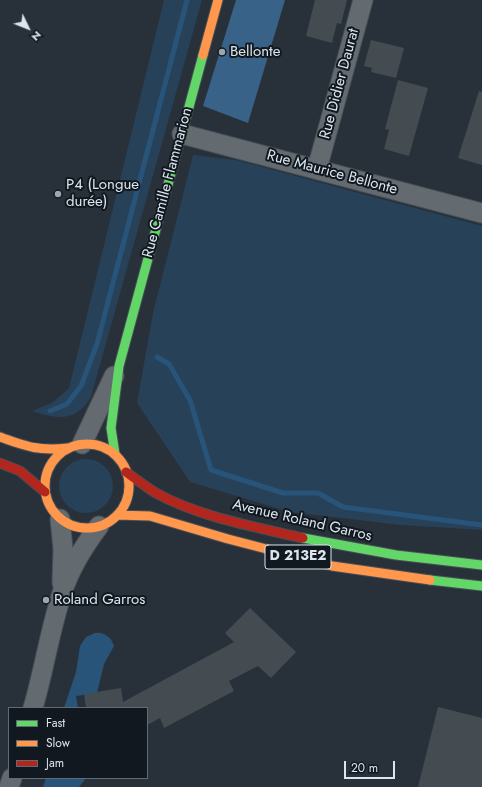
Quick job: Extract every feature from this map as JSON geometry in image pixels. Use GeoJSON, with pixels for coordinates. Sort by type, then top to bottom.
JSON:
{"type":"FeatureCollection","features":[{"type":"Feature","properties":{"kind":"main road","name":"Rue Camille Flammarion"},"geometry":{"type":"LineString","coordinates":[[115,454],[111,428],[119,366],[218,0]]}},
{"type":"Feature","properties":{"kind":"main road"},"geometry":{"type":"LineString","coordinates":[[0,437],[28,447],[45,450],[75,446],[99,446],[115,454],[126,472],[129,483],[128,495],[124,506],[117,515],[99,526],[79,528],[60,519],[50,507],[45,492],[45,479],[50,466],[58,456],[75,446]]}},
{"type":"Feature","properties":{"kind":"main road"},"geometry":{"type":"LineString","coordinates":[[0,463],[20,471],[34,481],[45,492]]}},
{"type":"Feature","properties":{"kind":"main road","name":"Avenue Roland Garros"},"geometry":{"type":"LineString","coordinates":[[126,472],[156,493],[188,506],[275,531],[348,548],[418,559],[482,565]]}},
{"type":"Feature","properties":{"kind":"main road","name":"D 213E2"},"geometry":{"type":"LineString","coordinates":[[117,515],[150,516],[220,537],[332,566],[389,575],[482,586]]}},
{"type":"Feature","properties":{"kind":"street","name":"Rue Didier Daurat"},"geometry":{"type":"LineString","coordinates":[[317,169],[363,0]]}},
{"type":"Feature","properties":{"kind":"street","name":"Rue Maurice Bellonte"},"geometry":{"type":"LineString","coordinates":[[182,134],[482,213]]}},
{"type":"Feature","properties":{"kind":"street","name":"Rue Camille Flammarion"},"geometry":{"type":"LineString","coordinates":[[75,446],[119,366]]}},
{"type":"Feature","properties":{"kind":"street"},"geometry":{"type":"LineString","coordinates":[[33,707],[43,675],[62,592],[63,548],[60,519]]}},
{"type":"Feature","properties":{"kind":"street"},"geometry":{"type":"LineString","coordinates":[[62,592],[81,552],[99,526]]}},
{"type":"Feature","properties":{"kind":"shaded area"},"geometry":{"type":"Polygon","coordinates":[[[164,0],[202,0],[91,397],[79,411],[65,417],[50,416],[32,411],[52,403],[69,388],[164,0]]]}},
{"type":"Feature","properties":{"kind":"shaded area"},"geometry":{"type":"Polygon","coordinates":[[[236,0],[285,0],[248,123],[203,106],[236,0]]]}},
{"type":"Feature","properties":{"kind":"shaded area"},"geometry":{"type":"Polygon","coordinates":[[[193,155],[236,160],[482,226],[482,530],[401,525],[290,512],[190,482],[137,403],[153,313],[193,155]]]}},
{"type":"Feature","properties":{"kind":"shaded area"},"geometry":{"type":"Polygon","coordinates":[[[86,459],[96,461],[105,467],[111,476],[113,486],[111,496],[105,505],[96,511],[86,513],[76,511],[67,505],[61,496],[59,486],[61,476],[67,467],[76,461],[86,459]]]}},
{"type":"Feature","properties":{"kind":"shaded area"},"geometry":{"type":"Polygon","coordinates":[[[95,633],[101,633],[111,640],[114,646],[104,664],[97,693],[76,696],[78,707],[64,707],[76,672],[80,646],[86,637],[95,633]]]}},
{"type":"Feature","properties":{"kind":"shaded area"},"geometry":{"type":"Polygon","coordinates":[[[46,779],[85,779],[79,787],[43,787],[46,779]]]}},
{"type":"Feature","properties":{"kind":"building"},"geometry":{"type":"Polygon","coordinates":[[[315,0],[347,0],[341,24],[337,23],[332,43],[306,36],[315,0]]]}},
{"type":"Feature","properties":{"kind":"building"},"geometry":{"type":"Polygon","coordinates":[[[371,40],[404,48],[396,78],[371,72],[372,68],[364,66],[371,40]]]}},
{"type":"Feature","properties":{"kind":"building"},"geometry":{"type":"Polygon","coordinates":[[[398,80],[428,88],[409,156],[384,149],[389,130],[385,129],[398,80]]]}},
{"type":"Feature","properties":{"kind":"building"},"geometry":{"type":"Polygon","coordinates":[[[479,91],[482,92],[482,165],[458,158],[479,91]]]}},
{"type":"Feature","properties":{"kind":"building"},"geometry":{"type":"Polygon","coordinates":[[[250,608],[296,652],[271,678],[258,666],[229,681],[234,691],[164,728],[160,718],[148,724],[148,707],[86,707],[84,694],[121,688],[123,702],[234,642],[225,633],[250,608]]]}},
{"type":"Feature","properties":{"kind":"building"},"geometry":{"type":"Polygon","coordinates":[[[438,707],[482,718],[482,787],[418,787],[438,707]]]}},
{"type":"Feature","properties":{"kind":"waterway"},"geometry":{"type":"LineString","coordinates":[[50,411],[67,404],[81,386],[97,344],[187,0]]}},
{"type":"Feature","properties":{"kind":"waterway"},"geometry":{"type":"LineString","coordinates":[[157,357],[169,364],[190,400],[211,470],[283,493],[318,493],[343,507],[482,525]]}},
{"type":"Feature","properties":{"kind":"traffic: fast"},"geometry":{"type":"LineString","coordinates":[[115,454],[111,428],[119,366],[203,55]]}},
{"type":"Feature","properties":{"kind":"traffic: fast"},"geometry":{"type":"LineString","coordinates":[[303,538],[396,555],[482,565]]}},
{"type":"Feature","properties":{"kind":"traffic: fast"},"geometry":{"type":"LineString","coordinates":[[430,580],[482,586]]}},
{"type":"Feature","properties":{"kind":"traffic: slow"},"geometry":{"type":"LineString","coordinates":[[203,55],[218,0]]}},
{"type":"Feature","properties":{"kind":"traffic: slow"},"geometry":{"type":"LineString","coordinates":[[0,437],[33,447],[49,449],[68,448]]}},
{"type":"Feature","properties":{"kind":"traffic: slow"},"geometry":{"type":"LineString","coordinates":[[87,444],[103,447],[117,456],[126,470],[129,486],[126,502],[117,516],[103,525],[87,528],[71,525],[57,516],[48,502],[45,486],[48,470],[57,456],[71,447],[87,444]]}},
{"type":"Feature","properties":{"kind":"traffic: slow"},"geometry":{"type":"LineString","coordinates":[[117,515],[150,516],[228,539],[332,566],[430,580]]}},
{"type":"Feature","properties":{"kind":"traffic: jam"},"geometry":{"type":"LineString","coordinates":[[0,463],[20,471],[45,492]]}},
{"type":"Feature","properties":{"kind":"traffic: jam"},"geometry":{"type":"LineString","coordinates":[[126,472],[156,493],[190,509],[247,525],[303,538]]}},
{"type":"Feature","properties":{"kind":"place","name":"Bellonte"},"geometry":{"type":"Point","coordinates":[222,52]}},
{"type":"Feature","properties":{"kind":"place","name":"P4 (Longue durée)"},"geometry":{"type":"Point","coordinates":[58,194]}},
{"type":"Feature","properties":{"kind":"place","name":"Roland Garros"},"geometry":{"type":"Point","coordinates":[46,600]}}]}
